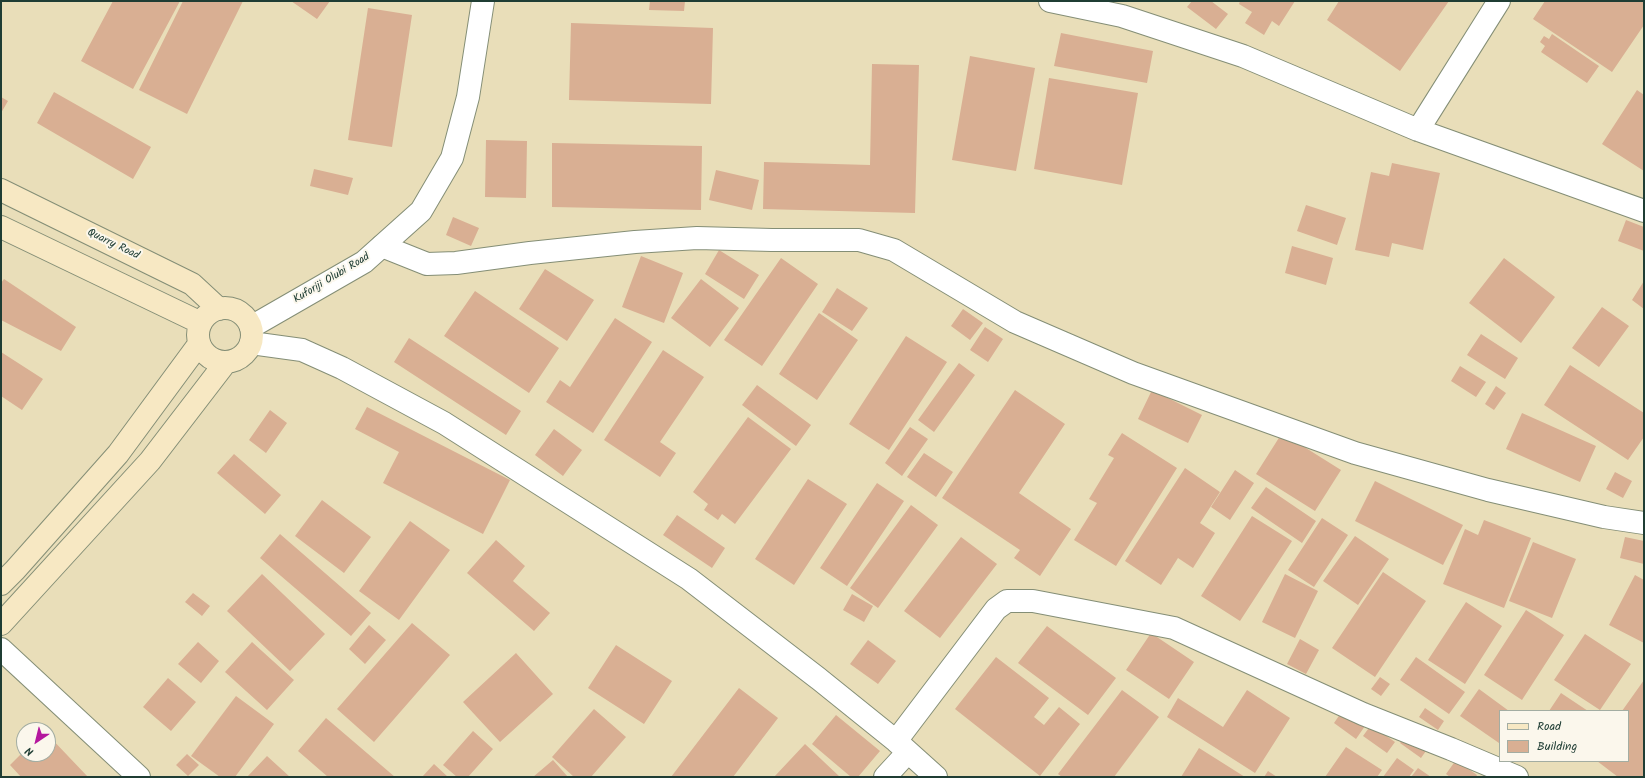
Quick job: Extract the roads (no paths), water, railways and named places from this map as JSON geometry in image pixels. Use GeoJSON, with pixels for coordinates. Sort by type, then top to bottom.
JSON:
{"type":"FeatureCollection","features":[{"type":"Feature","properties":{"kind":"main road","name":"Quarry Road"},"geometry":{"type":"LineString","coordinates":[[1,190],[192,284],[219,309]]}},
{"type":"Feature","properties":{"kind":"main road"},"geometry":{"type":"LineString","coordinates":[[1,227],[200,334],[205,354],[215,360],[226,362],[234,361],[242,357],[248,351],[251,335],[241,314],[227,308],[219,309],[208,314],[200,334],[118,454],[1,584]]}},
{"type":"Feature","properties":{"kind":"main road"},"geometry":{"type":"LineString","coordinates":[[1,624],[150,461],[226,362]]}},
{"type":"Feature","properties":{"kind":"street","name":"Kuforiji Olubi Road"},"geometry":{"type":"LineString","coordinates":[[251,335],[364,262],[421,211],[452,158],[468,97],[483,1]]}},
{"type":"Feature","properties":{"kind":"street"},"geometry":{"type":"LineString","coordinates":[[1050,1],[1122,16],[1243,56],[1418,130],[1644,211]]}},
{"type":"Feature","properties":{"kind":"street"},"geometry":{"type":"LineString","coordinates":[[1418,130],[1498,1]]}},
{"type":"Feature","properties":{"kind":"street"},"geometry":{"type":"LineString","coordinates":[[382,246],[427,264],[456,263],[635,242],[697,238],[859,240],[894,250],[1015,322],[1133,374],[1356,453],[1488,490],[1604,517],[1644,523]]}},
{"type":"Feature","properties":{"kind":"street"},"geometry":{"type":"LineString","coordinates":[[251,335],[302,350],[342,368],[444,423],[689,579],[819,679],[902,746],[936,777]]}},
{"type":"Feature","properties":{"kind":"street"},"geometry":{"type":"LineString","coordinates":[[885,777],[902,746],[996,609],[1007,601],[1034,601],[1174,628],[1356,711],[1517,777]]}},
{"type":"Feature","properties":{"kind":"street"},"geometry":{"type":"LineString","coordinates":[[1,649],[139,777]]}}]}
